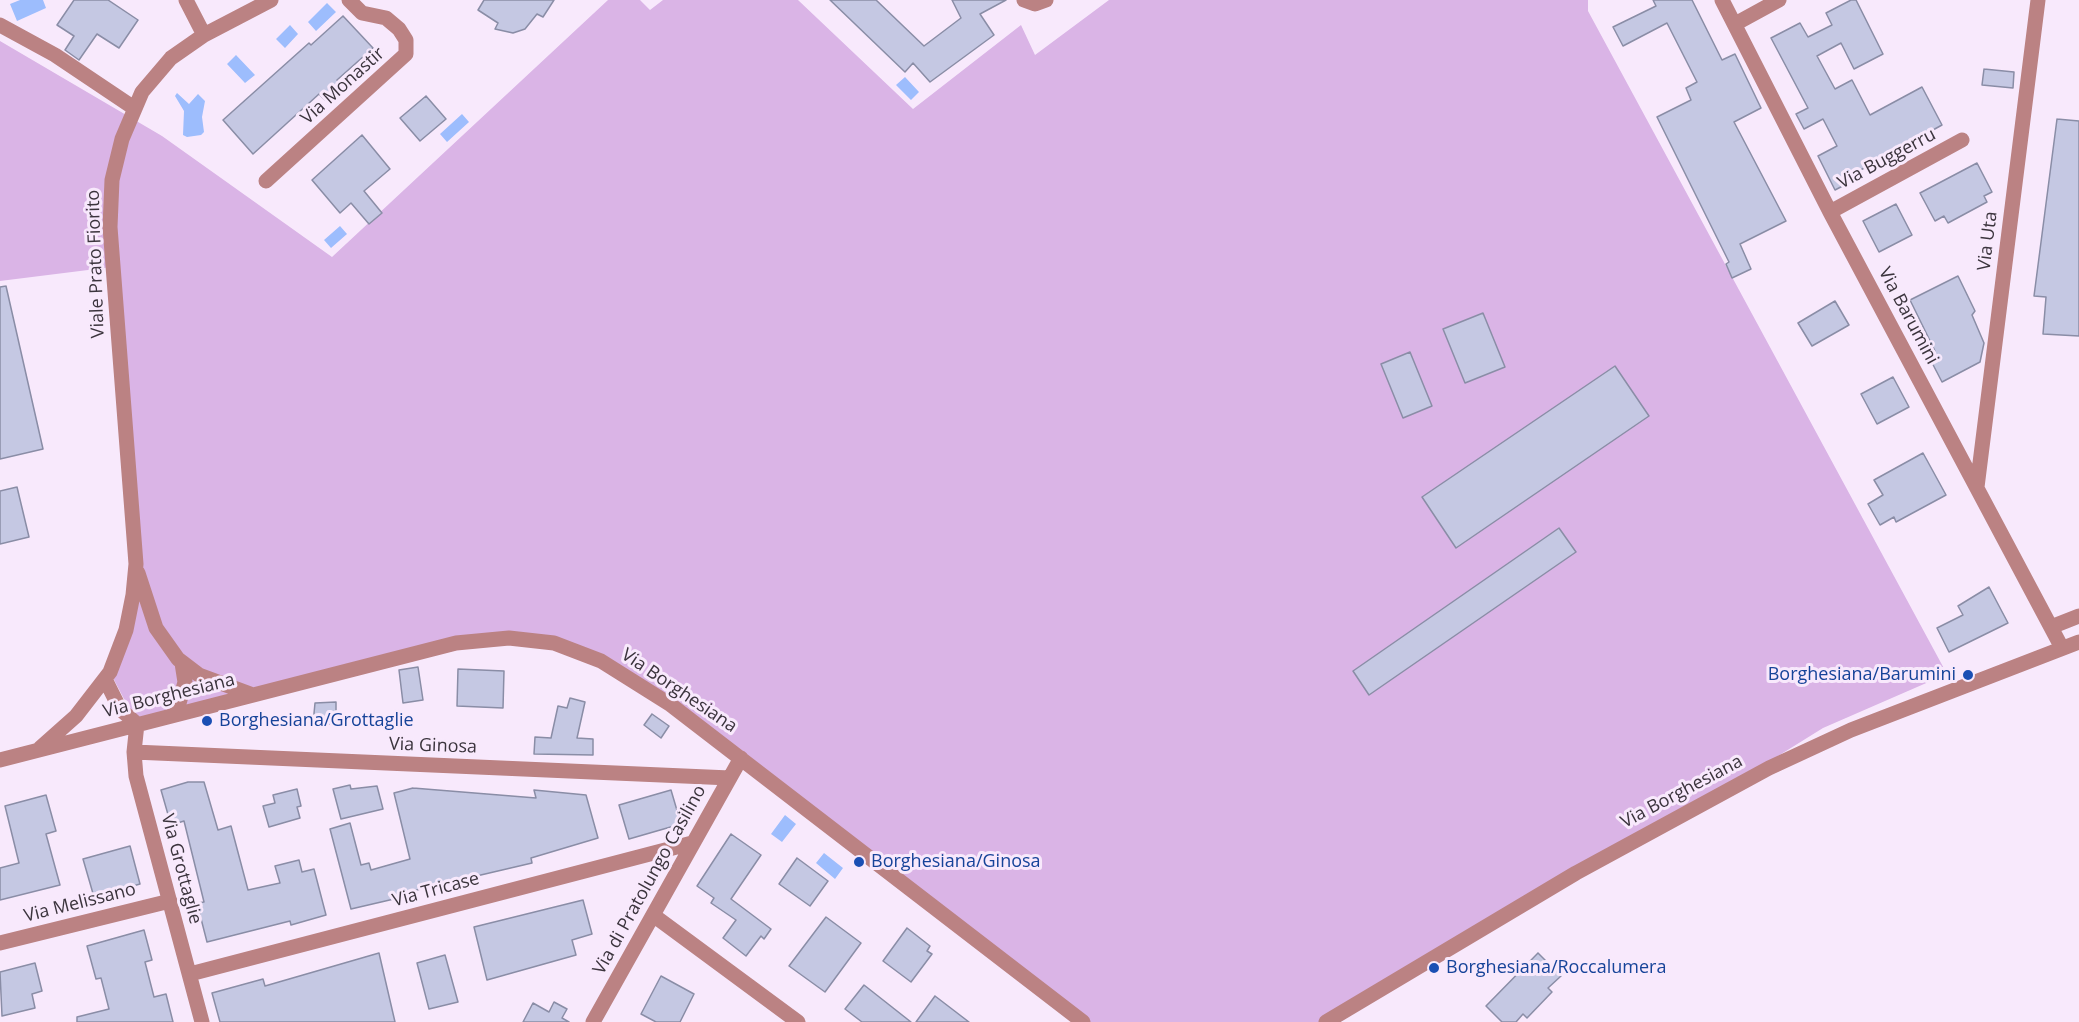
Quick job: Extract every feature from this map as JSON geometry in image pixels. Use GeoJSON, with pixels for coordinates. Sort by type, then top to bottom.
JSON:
{"type":"FeatureCollection","features":[{"type":"Feature","properties":{"kind":"street"},"geometry":{"type":"LineString","coordinates":[[186,0],[204,34]]}},
{"type":"Feature","properties":{"kind":"street","name":"Viale Prato Fiorito"},"geometry":{"type":"LineString","coordinates":[[36,751],[76,716],[115,663],[126,630],[136,564],[110,227],[116,160],[134,108],[164,64],[204,34],[271,0]]}},
{"type":"Feature","properties":{"kind":"street","name":"Via Monastir"},"geometry":{"type":"LineString","coordinates":[[266,181],[406,54],[406,40],[399,29],[386,18],[362,13],[349,0]]}},
{"type":"Feature","properties":{"kind":"street"},"geometry":{"type":"LineString","coordinates":[[1024,0],[1035,4],[1046,0]]}},
{"type":"Feature","properties":{"kind":"street","name":"Via Barumini"},"geometry":{"type":"LineString","coordinates":[[1722,0],[1830,212],[2062,648]]}},
{"type":"Feature","properties":{"kind":"street"},"geometry":{"type":"LineString","coordinates":[[1735,24],[1779,0]]}},
{"type":"Feature","properties":{"kind":"street","name":"Via Uta"},"geometry":{"type":"LineString","coordinates":[[1977,487],[2038,0]]}},
{"type":"Feature","properties":{"kind":"street"},"geometry":{"type":"LineString","coordinates":[[0,26],[55,55],[134,108]]}},
{"type":"Feature","properties":{"kind":"street","name":"Via Buggerru"},"geometry":{"type":"LineString","coordinates":[[1830,212],[1962,140]]}},
{"type":"Feature","properties":{"kind":"street","name":"Viale Prato Fiorito"},"geometry":{"type":"LineString","coordinates":[[136,564],[158,632],[182,663],[205,677],[253,695]]}},
{"type":"Feature","properties":{"kind":"street"},"geometry":{"type":"LineString","coordinates":[[2051,627],[2079,616]]}},
{"type":"Feature","properties":{"kind":"street","name":"Via Borghesiana"},"geometry":{"type":"LineString","coordinates":[[0,760],[456,643],[495,638],[539,640],[575,649],[623,674],[665,701],[1083,1022]]}},
{"type":"Feature","properties":{"kind":"street","name":"Via Borghesiana"},"geometry":{"type":"LineString","coordinates":[[1326,1022],[1576,873],[1768,768],[1861,726],[2079,642]]}},
{"type":"Feature","properties":{"kind":"street"},"geometry":{"type":"LineString","coordinates":[[176,714],[185,682],[182,663]]}},
{"type":"Feature","properties":{"kind":"street"},"geometry":{"type":"LineString","coordinates":[[105,679],[120,709],[137,724]]}},
{"type":"Feature","properties":{"kind":"street","name":"Via Grottaglie"},"geometry":{"type":"LineString","coordinates":[[137,724],[134,753],[136,776],[202,1022]]}},
{"type":"Feature","properties":{"kind":"street","name":"Via Ginosa"},"geometry":{"type":"LineString","coordinates":[[134,753],[730,778]]}},
{"type":"Feature","properties":{"kind":"street","name":"Via di Pratolungo Casilino"},"geometry":{"type":"LineString","coordinates":[[592,1022],[741,758]]}},
{"type":"Feature","properties":{"kind":"street","name":"Via Tricase"},"geometry":{"type":"LineString","coordinates":[[190,974],[692,843]]}},
{"type":"Feature","properties":{"kind":"street","name":"Via Melissano"},"geometry":{"type":"LineString","coordinates":[[0,943],[170,901]]}},
{"type":"Feature","properties":{"kind":"street"},"geometry":{"type":"LineString","coordinates":[[653,915],[798,1022]]}},
{"type":"Feature","properties":{"kind":"shaded area"},"geometry":{"type":"Polygon","coordinates":[[[608,0],[640,0],[650,10],[663,0],[798,0],[913,109],[1021,25],[1035,55],[1109,0],[1588,0],[1588,11],[1947,674],[1823,728],[1704,802],[1326,1022],[1083,1022],[601,661],[509,638],[137,724],[110,672],[136,564],[112,267],[0,281],[0,41],[162,136],[332,257],[608,0]]]}},
{"type":"Feature","properties":{"kind":"water"},"geometry":{"type":"Polygon","coordinates":[[[20,0],[43,0],[46,8],[17,21],[10,4],[20,0]]]}},
{"type":"Feature","properties":{"kind":"water"},"geometry":{"type":"Polygon","coordinates":[[[327,3],[336,12],[316,31],[308,22],[327,3]]]}},
{"type":"Feature","properties":{"kind":"water"},"geometry":{"type":"Polygon","coordinates":[[[290,25],[298,34],[285,48],[276,39],[290,25]]]}},
{"type":"Feature","properties":{"kind":"water"},"geometry":{"type":"Polygon","coordinates":[[[236,55],[255,75],[245,83],[227,64],[236,55]]]}},
{"type":"Feature","properties":{"kind":"water"},"geometry":{"type":"Polygon","coordinates":[[[905,77],[919,92],[911,100],[896,85],[905,77]]]}},
{"type":"Feature","properties":{"kind":"water"},"geometry":{"type":"Polygon","coordinates":[[[177,93],[189,104],[198,94],[205,101],[202,117],[204,132],[201,135],[187,137],[183,135],[184,111],[175,96],[177,93]]]}},
{"type":"Feature","properties":{"kind":"water"},"geometry":{"type":"Polygon","coordinates":[[[462,114],[469,122],[447,142],[440,134],[462,114]]]}},
{"type":"Feature","properties":{"kind":"water"},"geometry":{"type":"Polygon","coordinates":[[[340,226],[347,234],[331,248],[324,240],[340,226]]]}},
{"type":"Feature","properties":{"kind":"water"},"geometry":{"type":"Polygon","coordinates":[[[785,815],[796,824],[782,842],[771,834],[785,815]]]}},
{"type":"Feature","properties":{"kind":"water"},"geometry":{"type":"Polygon","coordinates":[[[824,853],[843,868],[835,879],[816,863],[824,853]]]}},
{"type":"Feature","properties":{"kind":"building"},"geometry":{"type":"Polygon","coordinates":[[[74,0],[108,0],[138,20],[119,48],[97,34],[79,60],[65,50],[74,36],[57,25],[74,0]]]}},
{"type":"Feature","properties":{"kind":"building"},"geometry":{"type":"Polygon","coordinates":[[[484,0],[554,0],[543,17],[537,14],[525,29],[513,33],[495,29],[498,23],[478,10],[484,0]]]}},
{"type":"Feature","properties":{"kind":"building"},"geometry":{"type":"Polygon","coordinates":[[[830,0],[876,0],[924,46],[961,18],[952,0],[1006,0],[980,14],[994,35],[930,82],[913,63],[905,72],[830,0]]]}},
{"type":"Feature","properties":{"kind":"building"},"geometry":{"type":"Polygon","coordinates":[[[1653,0],[1692,0],[1722,60],[1735,54],[1761,108],[1734,122],[1786,221],[1740,244],[1751,269],[1732,278],[1726,264],[1729,262],[1657,117],[1691,100],[1686,88],[1697,82],[1667,23],[1623,46],[1613,27],[1656,6],[1653,0]]]}},
{"type":"Feature","properties":{"kind":"building"},"geometry":{"type":"Polygon","coordinates":[[[1851,0],[1856,0],[1883,54],[1854,69],[1841,43],[1817,56],[1835,89],[1852,80],[1870,115],[1922,87],[1942,125],[1857,172],[1860,177],[1835,190],[1818,156],[1837,146],[1823,119],[1804,129],[1796,114],[1808,108],[1771,38],[1800,23],[1808,37],[1832,25],[1826,13],[1851,0]]]}},
{"type":"Feature","properties":{"kind":"building"},"geometry":{"type":"Polygon","coordinates":[[[343,16],[373,48],[337,80],[342,85],[325,100],[319,94],[253,154],[223,120],[309,43],[311,45],[343,16]]]}},
{"type":"Feature","properties":{"kind":"building"},"geometry":{"type":"Polygon","coordinates":[[[1984,69],[2014,72],[2013,88],[1982,85],[1984,69]]]}},
{"type":"Feature","properties":{"kind":"building"},"geometry":{"type":"Polygon","coordinates":[[[426,96],[446,119],[420,141],[400,118],[426,96]]]}},
{"type":"Feature","properties":{"kind":"building"},"geometry":{"type":"Polygon","coordinates":[[[2057,119],[2079,121],[2079,336],[2043,334],[2046,297],[2034,296],[2057,119]]]}},
{"type":"Feature","properties":{"kind":"building"},"geometry":{"type":"Polygon","coordinates":[[[362,135],[390,169],[364,191],[382,213],[369,224],[351,203],[340,213],[312,180],[362,135]]]}},
{"type":"Feature","properties":{"kind":"building"},"geometry":{"type":"Polygon","coordinates":[[[1977,163],[1992,192],[1984,196],[1987,202],[1948,223],[1944,216],[1935,221],[1920,193],[1977,163]]]}},
{"type":"Feature","properties":{"kind":"building"},"geometry":{"type":"Polygon","coordinates":[[[1896,204],[1912,235],[1879,252],[1863,221],[1896,204]]]}},
{"type":"Feature","properties":{"kind":"building"},"geometry":{"type":"Polygon","coordinates":[[[1958,276],[1975,311],[1972,315],[1984,343],[1980,362],[1942,382],[1928,355],[1935,351],[1910,300],[1958,276]]]}},
{"type":"Feature","properties":{"kind":"building"},"geometry":{"type":"Polygon","coordinates":[[[6,286],[43,449],[0,459],[0,287],[6,286]]]}},
{"type":"Feature","properties":{"kind":"building"},"geometry":{"type":"Polygon","coordinates":[[[1835,301],[1849,325],[1812,346],[1798,323],[1835,301]]]}},
{"type":"Feature","properties":{"kind":"building"},"geometry":{"type":"Polygon","coordinates":[[[1483,313],[1505,367],[1465,383],[1443,329],[1483,313]]]}},
{"type":"Feature","properties":{"kind":"building"},"geometry":{"type":"Polygon","coordinates":[[[1410,352],[1432,406],[1403,418],[1381,364],[1410,352]]]}},
{"type":"Feature","properties":{"kind":"building"},"geometry":{"type":"Polygon","coordinates":[[[1615,366],[1649,416],[1456,548],[1422,497],[1615,366]]]}},
{"type":"Feature","properties":{"kind":"building"},"geometry":{"type":"Polygon","coordinates":[[[1893,377],[1909,407],[1877,424],[1861,394],[1893,377]]]}},
{"type":"Feature","properties":{"kind":"building"},"geometry":{"type":"Polygon","coordinates":[[[1923,453],[1946,495],[1896,522],[1894,517],[1880,525],[1868,504],[1883,495],[1874,480],[1923,453]]]}},
{"type":"Feature","properties":{"kind":"building"},"geometry":{"type":"Polygon","coordinates":[[[17,487],[29,537],[0,544],[0,491],[17,487]]]}},
{"type":"Feature","properties":{"kind":"building"},"geometry":{"type":"Polygon","coordinates":[[[1559,528],[1576,552],[1369,695],[1353,671],[1559,528]]]}},
{"type":"Feature","properties":{"kind":"building"},"geometry":{"type":"Polygon","coordinates":[[[1989,587],[2008,623],[1949,652],[1937,628],[1963,615],[1958,606],[1989,587]]]}},
{"type":"Feature","properties":{"kind":"building"},"geometry":{"type":"Polygon","coordinates":[[[418,667],[423,700],[403,703],[399,670],[418,667]]]}},
{"type":"Feature","properties":{"kind":"building"},"geometry":{"type":"Polygon","coordinates":[[[458,669],[504,671],[503,708],[457,706],[458,669]]]}},
{"type":"Feature","properties":{"kind":"building"},"geometry":{"type":"Polygon","coordinates":[[[570,698],[585,702],[577,738],[593,739],[593,755],[534,754],[535,737],[551,738],[558,706],[567,708],[570,698]]]}},
{"type":"Feature","properties":{"kind":"building"},"geometry":{"type":"Polygon","coordinates":[[[336,702],[336,724],[313,724],[315,703],[336,702]]]}},
{"type":"Feature","properties":{"kind":"building"},"geometry":{"type":"Polygon","coordinates":[[[652,714],[669,726],[661,738],[644,725],[652,714]]]}},
{"type":"Feature","properties":{"kind":"building"},"geometry":{"type":"Polygon","coordinates":[[[188,782],[204,782],[218,830],[231,826],[248,890],[280,883],[275,866],[299,860],[302,872],[314,869],[326,915],[291,925],[290,921],[207,942],[197,903],[204,902],[184,821],[171,825],[161,790],[188,782]]]}},
{"type":"Feature","properties":{"kind":"building"},"geometry":{"type":"Polygon","coordinates":[[[350,785],[351,789],[377,786],[383,809],[341,819],[333,789],[350,785]]]}},
{"type":"Feature","properties":{"kind":"building"},"geometry":{"type":"Polygon","coordinates":[[[413,788],[536,798],[534,790],[586,795],[598,838],[531,858],[532,863],[404,893],[393,897],[394,899],[351,909],[330,829],[350,823],[361,865],[369,863],[371,870],[410,859],[394,793],[413,788]]]}},
{"type":"Feature","properties":{"kind":"building"},"geometry":{"type":"Polygon","coordinates":[[[297,789],[301,806],[297,807],[300,818],[269,827],[263,806],[275,803],[273,795],[297,789]]]}},
{"type":"Feature","properties":{"kind":"building"},"geometry":{"type":"Polygon","coordinates":[[[671,790],[681,824],[629,839],[619,805],[671,790]]]}},
{"type":"Feature","properties":{"kind":"building"},"geometry":{"type":"Polygon","coordinates":[[[46,795],[56,831],[46,834],[60,885],[0,900],[0,868],[19,863],[5,806],[46,795]]]}},
{"type":"Feature","properties":{"kind":"building"},"geometry":{"type":"Polygon","coordinates":[[[731,834],[761,855],[731,899],[771,929],[764,939],[761,936],[746,956],[723,938],[736,920],[711,903],[714,898],[697,886],[731,834]]]}},
{"type":"Feature","properties":{"kind":"building"},"geometry":{"type":"Polygon","coordinates":[[[130,846],[140,884],[94,897],[83,859],[130,846]]]}},
{"type":"Feature","properties":{"kind":"building"},"geometry":{"type":"Polygon","coordinates":[[[797,858],[828,881],[810,906],[779,884],[797,858]]]}},
{"type":"Feature","properties":{"kind":"building"},"geometry":{"type":"Polygon","coordinates":[[[583,900],[592,934],[572,940],[576,955],[487,980],[474,927],[583,900]]]}},
{"type":"Feature","properties":{"kind":"building"},"geometry":{"type":"Polygon","coordinates":[[[826,917],[861,943],[825,992],[789,966],[826,917]]]}},
{"type":"Feature","properties":{"kind":"building"},"geometry":{"type":"Polygon","coordinates":[[[907,928],[930,946],[927,951],[932,954],[911,982],[883,961],[907,928]]]}},
{"type":"Feature","properties":{"kind":"building"},"geometry":{"type":"Polygon","coordinates":[[[144,930],[152,960],[145,962],[154,997],[166,994],[173,1022],[77,1022],[77,1017],[109,1009],[101,978],[96,979],[87,946],[144,930]]]}},
{"type":"Feature","properties":{"kind":"building"},"geometry":{"type":"Polygon","coordinates":[[[379,953],[395,1022],[220,1022],[212,993],[263,979],[265,986],[379,953]]]}},
{"type":"Feature","properties":{"kind":"building"},"geometry":{"type":"Polygon","coordinates":[[[1538,953],[1561,976],[1548,988],[1552,992],[1527,1018],[1523,1014],[1516,1022],[1502,1022],[1486,1006],[1538,953]]]}},
{"type":"Feature","properties":{"kind":"building"},"geometry":{"type":"Polygon","coordinates":[[[445,955],[458,1002],[429,1009],[417,963],[445,955]]]}},
{"type":"Feature","properties":{"kind":"building"},"geometry":{"type":"Polygon","coordinates":[[[35,963],[42,991],[32,994],[35,1008],[2,1016],[0,972],[35,963]]]}},
{"type":"Feature","properties":{"kind":"building"},"geometry":{"type":"Polygon","coordinates":[[[661,976],[694,994],[680,1022],[656,1022],[641,1014],[661,976]]]}},
{"type":"Feature","properties":{"kind":"building"},"geometry":{"type":"Polygon","coordinates":[[[864,985],[911,1022],[862,1022],[845,1009],[864,985]]]}},
{"type":"Feature","properties":{"kind":"building"},"geometry":{"type":"Polygon","coordinates":[[[935,996],[969,1022],[916,1022],[935,996]]]}},
{"type":"Feature","properties":{"kind":"building"},"geometry":{"type":"Polygon","coordinates":[[[554,1002],[567,1009],[562,1018],[569,1022],[523,1022],[533,1003],[549,1012],[554,1002]]]}},
{"type":"Feature","properties":{"kind":"place","name":"Borghesiana/Barumini"},"geometry":{"type":"Point","coordinates":[1968,675]}},
{"type":"Feature","properties":{"kind":"place","name":"Borghesiana/Grottaglie"},"geometry":{"type":"Point","coordinates":[207,721]}},
{"type":"Feature","properties":{"kind":"place","name":"Borghesiana/Ginosa"},"geometry":{"type":"Point","coordinates":[859,862]}},
{"type":"Feature","properties":{"kind":"place","name":"Borghesiana/Roccalumera"},"geometry":{"type":"Point","coordinates":[1434,968]}}]}
